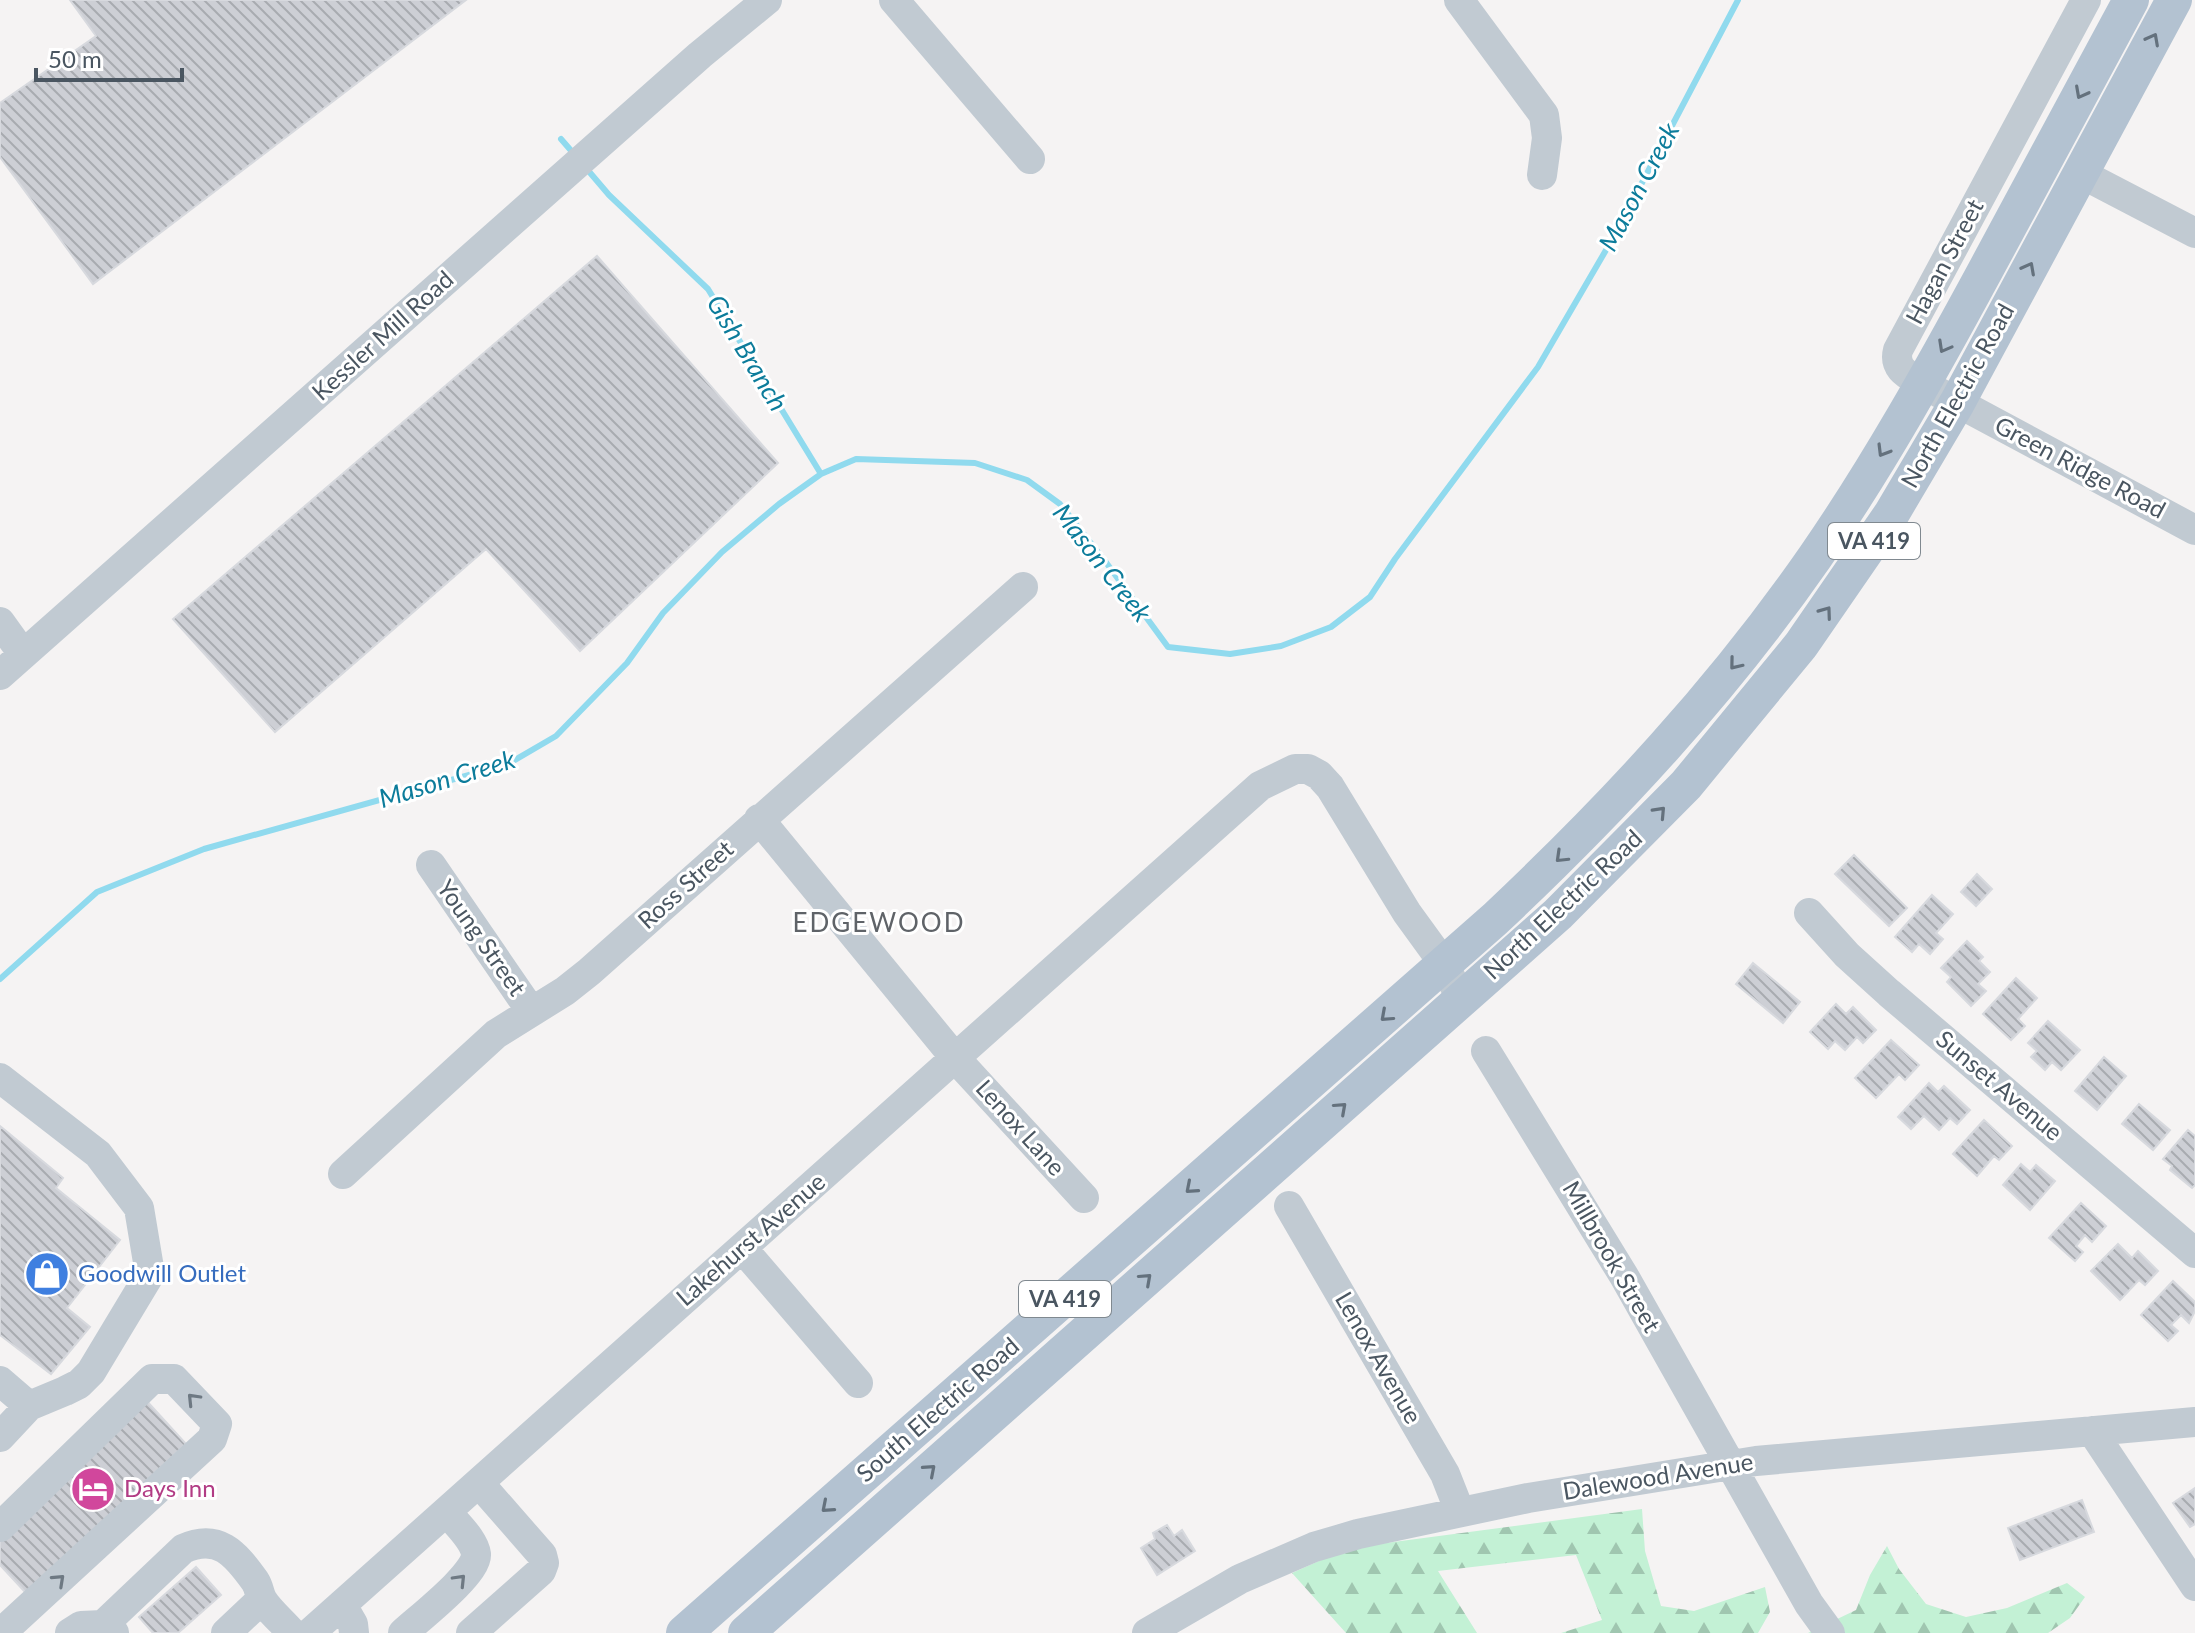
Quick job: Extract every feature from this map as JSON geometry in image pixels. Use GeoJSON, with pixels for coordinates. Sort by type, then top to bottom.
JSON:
{"type":"FeatureCollection","features":[{"type":"Feature","properties":{"kind":"main road","name":"North Electric Road"},"geometry":{"type":"LineString","coordinates":[[1444,964],[1568,850],[1682,729],[1754,641],[1815,557],[1923,384],[2131,0]]}},
{"type":"Feature","properties":{"kind":"main road","name":"North Electric Road"},"geometry":{"type":"LineString","coordinates":[[1462,1001],[1637,837],[1734,730],[1845,585],[1957,403],[2174,0]]}},
{"type":"Feature","properties":{"kind":"main road","name":"South Electric Road"},"geometry":{"type":"LineString","coordinates":[[684,1633],[1444,964]]}},
{"type":"Feature","properties":{"kind":"main road","name":"South Electric Road"},"geometry":{"type":"LineString","coordinates":[[746,1633],[1462,1001]]}},
{"type":"Feature","properties":{"kind":"street","name":"Kessler Mill Road"},"geometry":{"type":"LineString","coordinates":[[0,675],[580,161],[767,0]]}},
{"type":"Feature","properties":{"kind":"street"},"geometry":{"type":"LineString","coordinates":[[894,0],[1030,159]]}},
{"type":"Feature","properties":{"kind":"street"},"geometry":{"type":"LineString","coordinates":[[1459,0],[1544,115],[1547,138],[1542,175]]}},
{"type":"Feature","properties":{"kind":"street","name":"Hagan Street"},"geometry":{"type":"LineString","coordinates":[[1923,384],[1901,370],[1897,363],[1898,350],[2086,0]]}},
{"type":"Feature","properties":{"kind":"street"},"geometry":{"type":"LineString","coordinates":[[2014,132],[2050,151]]}},
{"type":"Feature","properties":{"kind":"street"},"geometry":{"type":"LineString","coordinates":[[2080,173],[2195,233]]}},
{"type":"Feature","properties":{"kind":"street","name":"Green Ridge Road"},"geometry":{"type":"LineString","coordinates":[[1923,384],[2195,530]]}},
{"type":"Feature","properties":{"kind":"street","name":"Ross Street"},"geometry":{"type":"LineString","coordinates":[[343,1174],[496,1034],[565,991],[589,972],[1023,587]]}},
{"type":"Feature","properties":{"kind":"street"},"geometry":{"type":"LineString","coordinates":[[0,622],[23,654]]}},
{"type":"Feature","properties":{"kind":"street","name":"Lakehurst Avenue"},"geometry":{"type":"LineString","coordinates":[[310,1633],[1260,786],[1295,769],[1308,769],[1319,775],[1330,787],[1407,913],[1444,964]]}},
{"type":"Feature","properties":{"kind":"street"},"geometry":{"type":"LineString","coordinates":[[759,819],[956,1059]]}},
{"type":"Feature","properties":{"kind":"street","name":"Young Street"},"geometry":{"type":"LineString","coordinates":[[431,865],[531,1011]]}},
{"type":"Feature","properties":{"kind":"street","name":"Sunset Avenue"},"geometry":{"type":"LineString","coordinates":[[1809,913],[1847,955],[1889,993],[2195,1253]]}},
{"type":"Feature","properties":{"kind":"street"},"geometry":{"type":"LineString","coordinates":[[1444,964],[1462,1001]]}},
{"type":"Feature","properties":{"kind":"street","name":"Millbrook Street"},"geometry":{"type":"LineString","coordinates":[[1486,1051],[1624,1276],[1809,1604],[1830,1633]]}},
{"type":"Feature","properties":{"kind":"street","name":"Lenox Lane"},"geometry":{"type":"LineString","coordinates":[[956,1059],[1084,1198]]}},
{"type":"Feature","properties":{"kind":"street"},"geometry":{"type":"LineString","coordinates":[[0,1078],[98,1154],[139,1208],[150,1274],[91,1372],[79,1384],[29,1406],[0,1437]]}},
{"type":"Feature","properties":{"kind":"street","name":"Lenox Avenue"},"geometry":{"type":"LineString","coordinates":[[1289,1206],[1445,1474],[1460,1512]]}},
{"type":"Feature","properties":{"kind":"street"},"geometry":{"type":"LineString","coordinates":[[742,1248],[858,1383]]}},
{"type":"Feature","properties":{"kind":"street"},"geometry":{"type":"LineString","coordinates":[[0,1527],[152,1379],[174,1379],[217,1424],[212,1439],[1,1633]]}},
{"type":"Feature","properties":{"kind":"street"},"geometry":{"type":"LineString","coordinates":[[0,1381],[29,1406]]}},
{"type":"Feature","properties":{"kind":"street","name":"Dalewood Avenue"},"geometry":{"type":"LineString","coordinates":[[1147,1633],[1240,1579],[1314,1547],[1358,1534],[1528,1498],[1730,1465],[2195,1422]]}},
{"type":"Feature","properties":{"kind":"street"},"geometry":{"type":"LineString","coordinates":[[2092,1431],[2195,1586]]}},
{"type":"Feature","properties":{"kind":"street"},"geometry":{"type":"LineString","coordinates":[[471,1633],[541,1571],[544,1563],[542,1555],[479,1483]]}},
{"type":"Feature","properties":{"kind":"street"},"geometry":{"type":"LineString","coordinates":[[403,1633],[460,1582],[474,1565],[474,1549],[447,1512]]}},
{"type":"Feature","properties":{"kind":"street"},"geometry":{"type":"LineString","coordinates":[[70,1633],[81,1626],[114,1621],[183,1549],[209,1541],[225,1547],[257,1583],[259,1602],[292,1633]]}},
{"type":"Feature","properties":{"kind":"street"},"geometry":{"type":"LineString","coordinates":[[226,1633],[259,1602]]}},
{"type":"Feature","properties":{"kind":"street"},"geometry":{"type":"LineString","coordinates":[[342,1605],[353,1624],[354,1633]]}},
{"type":"Feature","properties":{"kind":"green space"},"geometry":{"type":"Polygon","coordinates":[[[1642,1509],[1645,1551],[1661,1606],[1694,1611],[1765,1587],[1770,1612],[1758,1633],[1561,1633],[1602,1620],[1576,1555],[1438,1571],[1477,1633],[1346,1633],[1292,1573],[1348,1548],[1642,1509]]]}},
{"type":"Feature","properties":{"kind":"green space"},"geometry":{"type":"Polygon","coordinates":[[[1887,1546],[1899,1569],[1926,1604],[1966,1617],[2007,1608],[2067,1583],[2085,1597],[2070,1618],[2048,1633],[1808,1633],[1856,1610],[1870,1575],[1887,1546]]]}},
{"type":"Feature","properties":{"kind":"building"},"geometry":{"type":"Polygon","coordinates":[[[70,0],[466,0],[93,284],[0,157],[0,103],[96,36],[70,0]]]}},
{"type":"Feature","properties":{"kind":"building"},"geometry":{"type":"Polygon","coordinates":[[[597,256],[778,463],[580,651],[486,549],[275,732],[173,619],[597,256]]]}},
{"type":"Feature","properties":{"kind":"building"},"geometry":{"type":"Polygon","coordinates":[[[1854,855],[1907,908],[1889,926],[1835,874],[1854,855]]]}},
{"type":"Feature","properties":{"kind":"building"},"geometry":{"type":"Polygon","coordinates":[[[1977,874],[1992,889],[1976,906],[1961,892],[1977,874]]]}},
{"type":"Feature","properties":{"kind":"building"},"geometry":{"type":"Polygon","coordinates":[[[1932,895],[1953,914],[1936,933],[1943,939],[1930,954],[1919,944],[1912,952],[1895,937],[1932,895]]]}},
{"type":"Feature","properties":{"kind":"building"},"geometry":{"type":"Polygon","coordinates":[[[1967,941],[1983,957],[1979,961],[1990,972],[1978,984],[1986,991],[1971,1006],[1947,982],[1951,977],[1941,968],[1967,941]]]}},
{"type":"Feature","properties":{"kind":"building"},"geometry":{"type":"Polygon","coordinates":[[[1753,963],[1800,1002],[1783,1023],[1736,984],[1753,963]]]}},
{"type":"Feature","properties":{"kind":"building"},"geometry":{"type":"Polygon","coordinates":[[[2016,978],[2037,998],[2018,1019],[2025,1026],[2011,1040],[1983,1014],[2016,978]]]}},
{"type":"Feature","properties":{"kind":"building"},"geometry":{"type":"Polygon","coordinates":[[[1836,1004],[1846,1014],[1853,1007],[1876,1030],[1863,1043],[1857,1037],[1845,1050],[1835,1041],[1828,1049],[1810,1032],[1836,1004]]]}},
{"type":"Feature","properties":{"kind":"building"},"geometry":{"type":"Polygon","coordinates":[[[2048,1021],[2080,1050],[2061,1070],[2052,1062],[2045,1070],[2031,1057],[2037,1051],[2028,1043],[2048,1021]]]}},
{"type":"Feature","properties":{"kind":"building"},"geometry":{"type":"Polygon","coordinates":[[[1891,1040],[1919,1065],[1905,1080],[1899,1074],[1876,1098],[1855,1078],[1891,1040]]]}},
{"type":"Feature","properties":{"kind":"building"},"geometry":{"type":"Polygon","coordinates":[[[2104,1057],[2126,1076],[2097,1110],[2075,1091],[2104,1057]]]}},
{"type":"Feature","properties":{"kind":"building"},"geometry":{"type":"Polygon","coordinates":[[[1929,1083],[1938,1092],[1944,1086],[1970,1110],[1957,1124],[1950,1118],[1939,1130],[1924,1116],[1911,1129],[1898,1117],[1929,1083]]]}},
{"type":"Feature","properties":{"kind":"building"},"geometry":{"type":"Polygon","coordinates":[[[2139,1104],[2170,1130],[2153,1150],[2122,1124],[2139,1104]]]}},
{"type":"Feature","properties":{"kind":"building"},"geometry":{"type":"Polygon","coordinates":[[[1984,1120],[2012,1146],[1999,1160],[1994,1156],[1977,1176],[1953,1154],[1984,1120]]]}},
{"type":"Feature","properties":{"kind":"building","name":"Goodwill Outlet"},"geometry":{"type":"Polygon","coordinates":[[[0,1126],[63,1178],[56,1188],[120,1240],[67,1308],[90,1327],[51,1374],[0,1335],[0,1126]]]}},
{"type":"Feature","properties":{"kind":"building"},"geometry":{"type":"Polygon","coordinates":[[[2188,1130],[2195,1136],[2195,1185],[2192,1188],[2170,1170],[2172,1166],[2163,1159],[2188,1130]]]}},
{"type":"Feature","properties":{"kind":"building"},"geometry":{"type":"Polygon","coordinates":[[[2021,1164],[2030,1172],[2036,1165],[2055,1181],[2030,1210],[2003,1185],[2021,1164]]]}},
{"type":"Feature","properties":{"kind":"building"},"geometry":{"type":"Polygon","coordinates":[[[2081,1203],[2106,1226],[2092,1242],[2085,1235],[2076,1246],[2083,1252],[2075,1261],[2049,1238],[2081,1203]]]}},
{"type":"Feature","properties":{"kind":"building"},"geometry":{"type":"Polygon","coordinates":[[[2118,1244],[2132,1258],[2138,1251],[2158,1271],[2145,1285],[2139,1280],[2120,1300],[2091,1271],[2118,1244]]]}},
{"type":"Feature","properties":{"kind":"building"},"geometry":{"type":"Polygon","coordinates":[[[2173,1281],[2195,1302],[2195,1311],[2189,1323],[2181,1315],[2171,1325],[2178,1331],[2168,1341],[2141,1315],[2173,1281]]]}},
{"type":"Feature","properties":{"kind":"building","name":"Days Inn"},"geometry":{"type":"Polygon","coordinates":[[[144,1398],[186,1444],[26,1593],[0,1565],[0,1534],[144,1398]]]}},
{"type":"Feature","properties":{"kind":"building"},"geometry":{"type":"Polygon","coordinates":[[[2195,1488],[2195,1524],[2190,1527],[2173,1503],[2195,1488]]]}},
{"type":"Feature","properties":{"kind":"building"},"geometry":{"type":"Polygon","coordinates":[[[2082,1500],[2094,1532],[2020,1560],[2008,1528],[2082,1500]]]}},
{"type":"Feature","properties":{"kind":"building"},"geometry":{"type":"Polygon","coordinates":[[[1167,1525],[1174,1536],[1182,1530],[1195,1551],[1157,1575],[1141,1548],[1155,1539],[1153,1533],[1167,1525]]]}},
{"type":"Feature","properties":{"kind":"building"},"geometry":{"type":"Polygon","coordinates":[[[196,1567],[221,1595],[178,1633],[153,1633],[139,1617],[196,1567]]]}},
{"type":"Feature","properties":{"kind":"waterway","name":"Mason Creek"},"geometry":{"type":"LineString","coordinates":[[0,979],[97,892],[204,849],[508,764],[556,736],[627,663],[663,613],[722,552],[779,504],[821,474],[856,459],[975,463],[1027,480],[1060,504],[1168,647],[1230,654],[1281,646],[1331,627],[1370,597],[1538,367],[1613,238],[1738,0]]}},
{"type":"Feature","properties":{"kind":"waterway","name":"Gish Branch"},"geometry":{"type":"LineString","coordinates":[[561,139],[574,154]]}},
{"type":"Feature","properties":{"kind":"waterway","name":"Gish Branch"},"geometry":{"type":"LineString","coordinates":[[586,168],[609,195],[708,289],[821,474]]}},
{"type":"Feature","properties":{"kind":"place","name":"Goodwill Outlet"},"geometry":{"type":"Point","coordinates":[47,1274]}},
{"type":"Feature","properties":{"kind":"place","name":"Days Inn"},"geometry":{"type":"Point","coordinates":[93,1489]}},
{"type":"Feature","properties":{"kind":"district","name":"EDGEWOOD"},"geometry":{"type":"Point","coordinates":[879,923]}}]}
